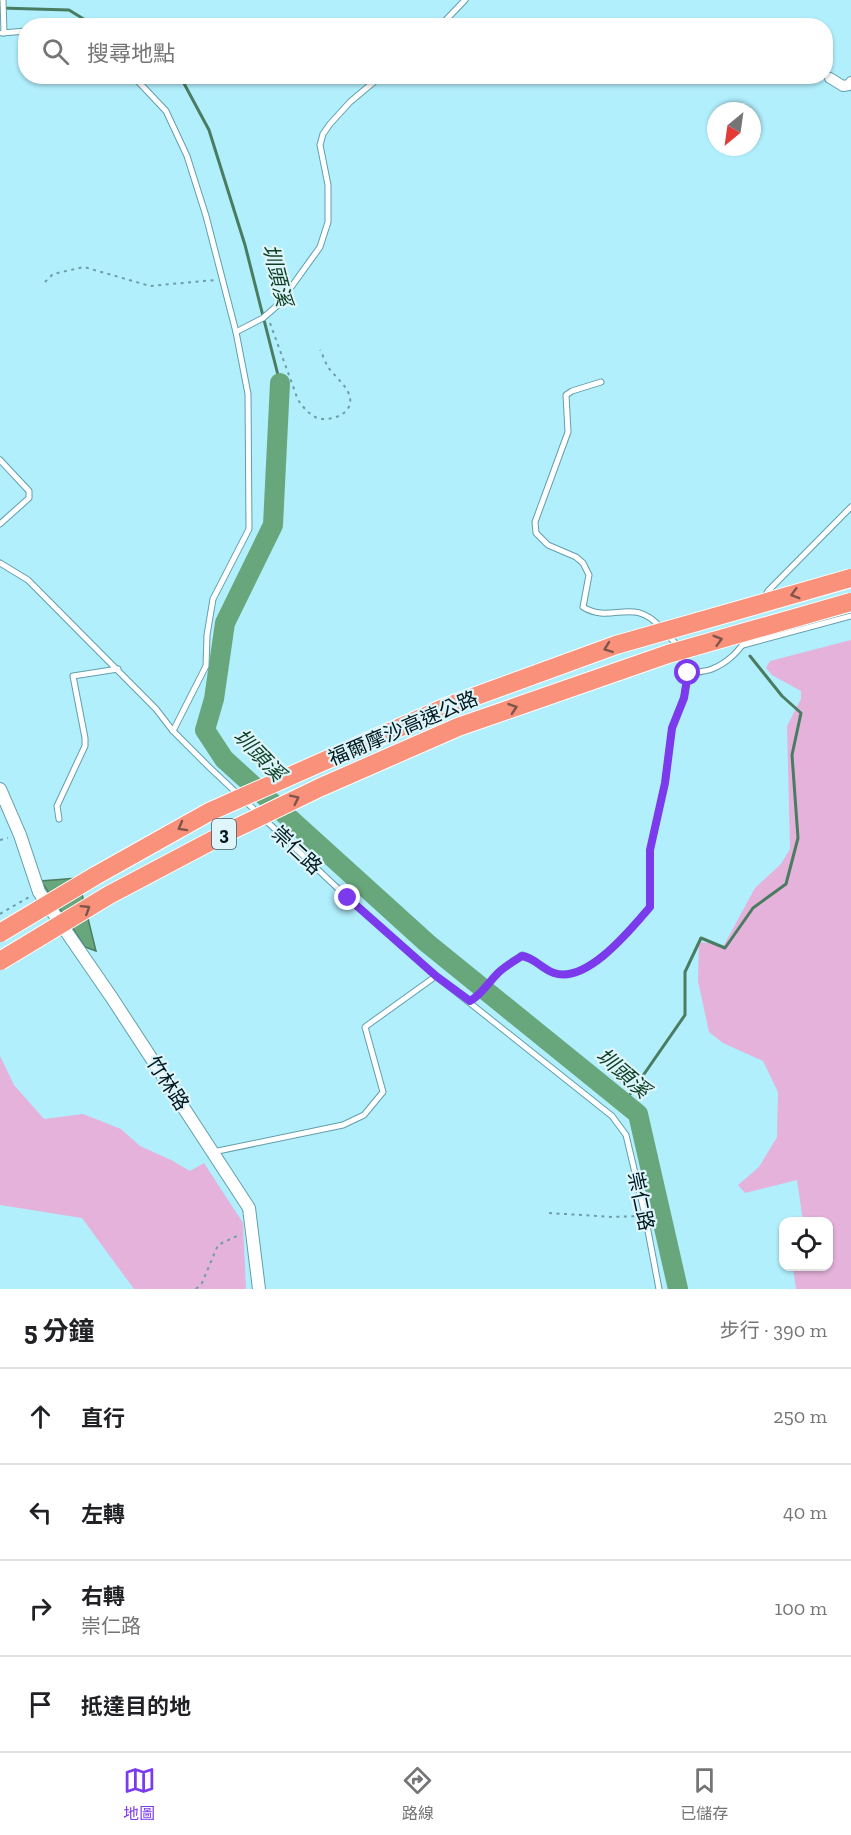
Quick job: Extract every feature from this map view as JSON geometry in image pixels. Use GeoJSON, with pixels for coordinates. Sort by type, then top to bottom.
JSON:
{"type":"FeatureCollection","features":[{"type":"Feature","properties":{"kind":"highway","name":"福爾摩沙高速公路"},"geometry":{"type":"LineString","coordinates":[[0,933],[209,812],[446,707],[616,645],[851,578]]}},
{"type":"Feature","properties":{"kind":"highway","name":"福爾摩沙高速公路"},"geometry":{"type":"LineString","coordinates":[[0,961],[109,895],[230,831],[321,786],[458,727],[668,654],[851,602]]}},
{"type":"Feature","properties":{"kind":"street"},"geometry":{"type":"LineString","coordinates":[[833,80],[843,86],[851,82]]}},
{"type":"Feature","properties":{"kind":"street","name":"竹林路"},"geometry":{"type":"LineString","coordinates":[[0,789],[20,835],[39,891],[249,1208],[258,1289]]}},
{"type":"Feature","properties":{"kind":"lane"},"geometry":{"type":"LineString","coordinates":[[3,0],[2,33],[18,32]]}},
{"type":"Feature","properties":{"kind":"lane"},"geometry":{"type":"LineString","coordinates":[[448,18],[465,0]]}},
{"type":"Feature","properties":{"kind":"lane"},"geometry":{"type":"LineString","coordinates":[[141,84],[166,111],[187,156],[206,216],[236,332],[248,394],[249,529],[213,598],[207,635],[206,666],[174,730]]}},
{"type":"Feature","properties":{"kind":"lane"},"geometry":{"type":"LineString","coordinates":[[236,332],[265,316],[279,304],[320,247],[328,222],[328,185],[320,146],[323,134],[351,102],[372,84]]}},
{"type":"Feature","properties":{"kind":"lane"},"geometry":{"type":"LineString","coordinates":[[471,1000],[498,972],[522,956],[529,957],[554,973],[566,974],[584,969],[631,930],[650,907],[650,850],[665,783],[672,728],[684,698],[688,673],[675,643],[654,619],[631,610],[607,614],[593,613],[583,607],[589,575],[583,563],[576,557],[548,545],[536,533],[535,522],[567,432],[566,395],[601,382]]}},
{"type":"Feature","properties":{"kind":"lane"},"geometry":{"type":"LineString","coordinates":[[0,460],[29,491],[29,498],[0,524]]}},
{"type":"Feature","properties":{"kind":"lane"},"geometry":{"type":"LineString","coordinates":[[759,609],[768,591],[851,507]]}},
{"type":"Feature","properties":{"kind":"lane","name":"崇仁路"},"geometry":{"type":"LineString","coordinates":[[0,562],[28,580],[118,669],[209,767],[331,882],[436,976],[471,1000],[612,1116],[626,1135],[645,1215],[659,1289]]}},
{"type":"Feature","properties":{"kind":"lane"},"geometry":{"type":"LineString","coordinates":[[743,645],[851,616]]}},
{"type":"Feature","properties":{"kind":"lane"},"geometry":{"type":"LineString","coordinates":[[688,673],[712,669],[734,655],[743,645],[755,619]]}},
{"type":"Feature","properties":{"kind":"lane"},"geometry":{"type":"LineString","coordinates":[[59,819],[57,806],[85,746],[73,676],[118,669]]}},
{"type":"Feature","properties":{"kind":"lane"},"geometry":{"type":"LineString","coordinates":[[213,1152],[343,1125],[364,1115],[383,1092],[365,1027],[436,976]]}},
{"type":"Feature","properties":{"kind":"path"},"geometry":{"type":"LineString","coordinates":[[45,282],[53,274],[84,267],[150,286],[222,279]]}},
{"type":"Feature","properties":{"kind":"path"},"geometry":{"type":"LineString","coordinates":[[265,316],[298,400],[304,409],[314,417],[323,420],[344,414],[350,407],[351,400],[320,350]]}},
{"type":"Feature","properties":{"kind":"path"},"geometry":{"type":"LineString","coordinates":[[0,914],[39,891]]}},
{"type":"Feature","properties":{"kind":"path"},"geometry":{"type":"LineString","coordinates":[[549,1213],[613,1217],[645,1215]]}},
{"type":"Feature","properties":{"kind":"path"},"geometry":{"type":"LineString","coordinates":[[196,1289],[202,1284],[218,1245],[252,1228]]}},
{"type":"Feature","properties":{"kind":"shaded area"},"geometry":{"type":"Polygon","coordinates":[[[851,640],[851,1289],[796,1289],[794,1271],[833,1271],[833,1217],[802,1217],[797,1180],[745,1193],[738,1185],[759,1167],[777,1137],[778,1092],[763,1061],[723,1043],[709,1032],[698,981],[699,942],[724,945],[755,888],[781,864],[790,849],[787,726],[801,699],[801,691],[772,675],[766,668],[770,661],[851,640]]]}},
{"type":"Feature","properties":{"kind":"shaded area"},"geometry":{"type":"Polygon","coordinates":[[[78,878],[96,951],[85,947],[41,881],[78,878]]]}},
{"type":"Feature","properties":{"kind":"shaded area"},"geometry":{"type":"Polygon","coordinates":[[[0,1056],[14,1085],[44,1119],[83,1114],[121,1129],[140,1146],[190,1171],[204,1163],[243,1223],[246,1289],[134,1289],[82,1218],[0,1205],[0,1056]]]}},
{"type":"Feature","properties":{"kind":"waterway","name":"圳頭溪"},"geometry":{"type":"LineString","coordinates":[[0,8],[69,10],[82,18]]}},
{"type":"Feature","properties":{"kind":"waterway","name":"圳頭溪"},"geometry":{"type":"LineString","coordinates":[[184,84],[209,130],[245,245],[280,383]]}},
{"type":"Feature","properties":{"kind":"waterway","name":"圳頭溪"},"geometry":{"type":"LineString","coordinates":[[280,383],[273,525],[225,623],[214,699],[205,730],[224,759],[427,943],[638,1114],[678,1289]]}},
{"type":"Feature","properties":{"kind":"waterway"},"geometry":{"type":"LineString","coordinates":[[624,1103],[685,1015],[685,972],[701,938],[725,948],[753,908],[786,884],[798,838],[792,755],[801,713],[782,696],[750,656]]}},
{"type":"Feature","properties":{"kind":"route"},"geometry":{"type":"LineString","coordinates":[[348,898],[436,976],[470,1001],[487,986],[498,972],[522,956],[529,957],[554,973],[574,973],[584,969],[631,930],[650,907],[650,850],[665,783],[672,728],[684,698],[688,673]]}}]}
